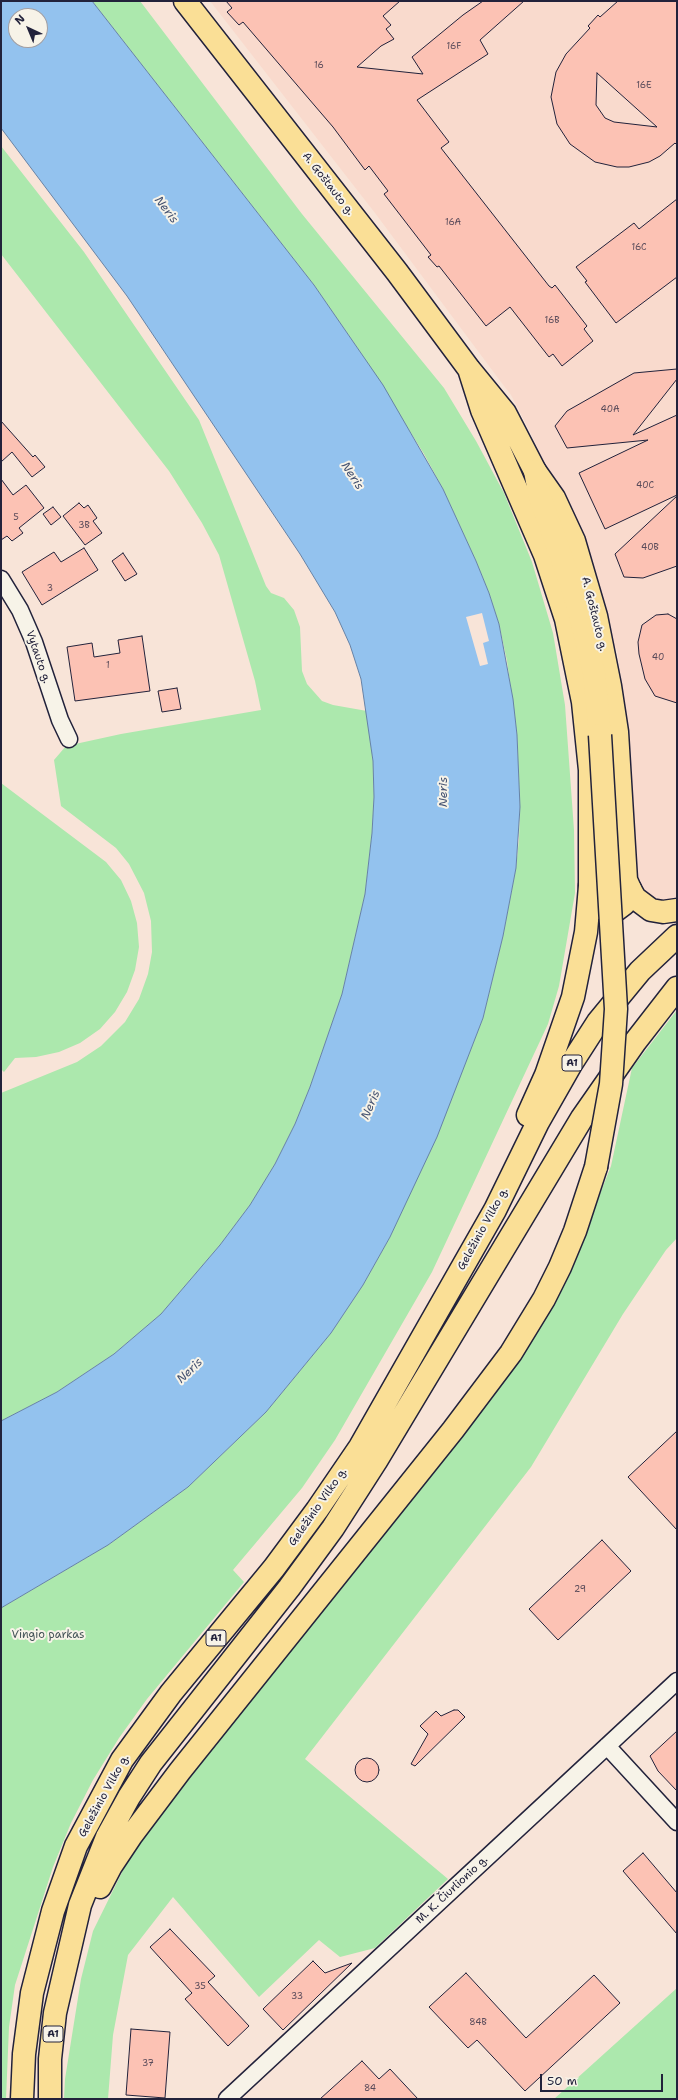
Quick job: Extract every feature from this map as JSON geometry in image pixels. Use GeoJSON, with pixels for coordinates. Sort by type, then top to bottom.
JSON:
{"type":"FeatureCollection","features":[{"type":"Feature","properties":{"kind":"main road","name":"A. Goštauto g."},"geometry":{"type":"LineString","coordinates":[[185,1],[397,272],[468,369],[505,413],[535,471],[554,498],[574,541],[596,616],[617,732],[626,880],[630,889]]}},
{"type":"Feature","properties":{"kind":"main road","name":"A. Goštauto g."},"geometry":{"type":"LineString","coordinates":[[468,369],[482,410],[545,555],[566,619],[583,702],[590,770],[590,886],[586,932],[573,997],[546,1075],[523,1126],[495,1210]]}},
{"type":"Feature","properties":{"kind":"main road"},"geometry":{"type":"LineString","coordinates":[[64,1971],[93,1899],[111,1866],[131,1836],[274,1653],[453,1430],[511,1353],[544,1299],[560,1266],[575,1231],[596,1166],[612,1084],[616,1009],[600,735],[594,673],[584,631],[573,590],[540,497],[535,471]]}},
{"type":"Feature","properties":{"kind":"main road"},"geometry":{"type":"LineString","coordinates":[[590,886],[596,902],[608,912],[616,910],[624,904],[630,889]]}},
{"type":"Feature","properties":{"kind":"main road"},"geometry":{"type":"LineString","coordinates":[[630,889],[635,898],[651,910],[663,912],[677,910]]}},
{"type":"Feature","properties":{"kind":"main road","name":"Geležinio Vilko g."},"geometry":{"type":"LineString","coordinates":[[22,2099],[24,2054],[32,1993],[53,1911],[79,1840],[122,1760],[171,1693],[274,1568],[317,1510],[360,1446],[495,1210],[538,1122],[598,1022],[640,971],[677,936]]}},
{"type":"Feature","properties":{"kind":"main road","name":"Geležinio Vilko g."},"geometry":{"type":"LineString","coordinates":[[50,2099],[51,2051],[55,2013],[64,1971],[80,1905],[107,1837],[147,1768],[211,1684],[289,1588],[333,1528],[376,1462],[582,1118],[635,1042],[677,988]]}},
{"type":"Feature","properties":{"kind":"street","name":"Vytauto g."},"geometry":{"type":"LineString","coordinates":[[1,579],[20,610],[34,642],[58,713],[69,739]]}},
{"type":"Feature","properties":{"kind":"street","name":"M. K. Čiurlionio g."},"geometry":{"type":"LineString","coordinates":[[227,2099],[677,1681]]}},
{"type":"Feature","properties":{"kind":"street"},"geometry":{"type":"LineString","coordinates":[[607,1746],[677,1822]]}},
{"type":"Feature","properties":{"kind":"shaded area"},"geometry":{"type":"Polygon","coordinates":[[[210,1],[677,1],[677,904],[660,906],[635,886],[630,749],[617,649],[609,645],[578,536],[530,432],[511,395],[375,213],[210,1]]]}},
{"type":"Feature","properties":{"kind":"green space","name":"Vingio parkas"},"geometry":{"type":"Polygon","coordinates":[[[92,1],[140,1],[302,214],[444,388],[476,441],[504,493],[532,562],[553,633],[565,705],[574,830],[575,893],[559,986],[548,1024],[432,1272],[335,1440],[302,1488],[233,1570],[244,1582],[147,1699],[119,1738],[93,1780],[71,1823],[53,1867],[15,1985],[9,2027],[6,2099],[1,2099],[1,1608],[108,1545],[188,1487],[266,1412],[331,1333],[363,1285],[390,1237],[483,1018],[503,936],[516,868],[519,839],[520,807],[517,735],[507,661],[499,624],[489,593],[476,561],[443,489],[424,454],[361,353],[314,285],[92,1]]]}},
{"type":"Feature","properties":{"kind":"green space"},"geometry":{"type":"Polygon","coordinates":[[[1,146],[84,252],[199,420],[266,586],[271,593],[284,598],[294,610],[300,627],[302,671],[307,684],[322,701],[333,705],[367,711],[373,761],[374,797],[372,833],[365,894],[342,994],[310,1087],[295,1124],[275,1164],[250,1205],[220,1245],[161,1314],[114,1354],[57,1392],[1,1421],[1,1093],[77,1062],[101,1046],[125,1022],[139,999],[148,974],[152,952],[151,921],[144,893],[129,864],[116,848],[61,806],[54,760],[66,746],[121,734],[261,710],[255,681],[219,555],[202,523],[169,471],[1,254],[1,146]]]}},
{"type":"Feature","properties":{"kind":"green space"},"geometry":{"type":"Polygon","coordinates":[[[1,783],[106,862],[121,880],[131,901],[137,923],[139,947],[135,970],[127,992],[115,1012],[100,1029],[80,1043],[59,1052],[36,1057],[15,1058],[4,1072],[1,1069],[1,783]]]}},
{"type":"Feature","properties":{"kind":"green space"},"geometry":{"type":"Polygon","coordinates":[[[677,1010],[677,1238],[666,1250],[623,1314],[531,1467],[305,1759],[448,1879],[375,1948],[340,1957],[319,1940],[259,1997],[173,1897],[128,1955],[113,2035],[108,2099],[64,2099],[65,2079],[81,1979],[93,1931],[131,1854],[155,1819],[495,1394],[539,1328],[581,1242],[611,1166],[632,1068],[677,1010]]]}},
{"type":"Feature","properties":{"kind":"green space"},"geometry":{"type":"Polygon","coordinates":[[[677,1988],[677,2099],[554,2099],[677,1988]]]}},
{"type":"Feature","properties":{"kind":"water","name":"Neris"},"geometry":{"type":"Polygon","coordinates":[[[1,1],[92,1],[314,285],[383,385],[443,489],[476,561],[489,593],[499,624],[513,699],[517,735],[520,807],[516,868],[503,936],[483,1018],[437,1137],[390,1237],[363,1285],[331,1333],[266,1412],[188,1487],[108,1545],[1,1608],[1,1421],[57,1392],[114,1354],[161,1314],[220,1245],[250,1205],[275,1164],[295,1124],[310,1087],[342,994],[365,894],[372,833],[374,797],[373,761],[361,679],[350,645],[335,612],[300,554],[127,296],[1,128],[1,1]]]}},
{"type":"Feature","properties":{"kind":"pier"},"geometry":{"type":"Polygon","coordinates":[[[482,613],[489,641],[483,643],[488,664],[480,666],[466,617],[482,613]]]}},
{"type":"Feature","properties":{"kind":"building"},"geometry":{"type":"Polygon","coordinates":[[[226,1],[400,1],[383,16],[391,25],[386,29],[394,39],[381,46],[357,67],[423,74],[412,57],[463,15],[483,1],[524,1],[480,40],[488,54],[417,100],[449,142],[441,148],[549,286],[552,288],[555,285],[587,326],[584,329],[593,341],[562,366],[553,354],[549,357],[510,307],[486,326],[439,266],[437,267],[428,257],[431,255],[384,194],[388,191],[369,166],[365,170],[333,127],[243,22],[239,25],[227,12],[232,8],[226,1]]]}},
{"type":"Feature","properties":{"kind":"building"},"geometry":{"type":"Polygon","coordinates":[[[618,1],[677,1],[677,145],[675,143],[660,156],[649,162],[629,167],[617,167],[595,162],[570,144],[557,124],[551,97],[556,72],[566,54],[590,28],[588,26],[598,15],[600,17],[618,1]],[[597,73],[596,105],[605,118],[614,122],[657,127],[597,73]]]}},
{"type":"Feature","properties":{"kind":"building"},"geometry":{"type":"Polygon","coordinates":[[[677,199],[677,277],[616,323],[585,282],[587,281],[576,267],[634,223],[639,229],[677,199]]]}},
{"type":"Feature","properties":{"kind":"building"},"geometry":{"type":"Polygon","coordinates":[[[677,369],[677,379],[633,435],[677,415],[677,495],[605,529],[579,473],[648,440],[567,448],[555,426],[567,411],[634,373],[677,369]]]}},
{"type":"Feature","properties":{"kind":"building"},"geometry":{"type":"Polygon","coordinates":[[[1,421],[33,457],[35,455],[45,467],[32,477],[12,452],[1,462],[1,421]]]}},
{"type":"Feature","properties":{"kind":"building"},"geometry":{"type":"Polygon","coordinates":[[[1,479],[13,495],[26,485],[44,508],[19,528],[23,533],[12,541],[7,536],[1,540],[1,479]]]}},
{"type":"Feature","properties":{"kind":"building"},"geometry":{"type":"Polygon","coordinates":[[[677,496],[677,566],[643,578],[624,577],[615,554],[677,496]]]}},
{"type":"Feature","properties":{"kind":"building"},"geometry":{"type":"Polygon","coordinates":[[[79,503],[84,508],[88,505],[97,518],[93,521],[102,533],[85,545],[63,516],[79,503]]]}},
{"type":"Feature","properties":{"kind":"building"},"geometry":{"type":"Polygon","coordinates":[[[53,507],[61,517],[51,525],[43,514],[53,507]]]}},
{"type":"Feature","properties":{"kind":"building"},"geometry":{"type":"Polygon","coordinates":[[[84,548],[98,570],[42,605],[22,572],[54,552],[61,562],[84,548]]]}},
{"type":"Feature","properties":{"kind":"building"},"geometry":{"type":"Polygon","coordinates":[[[123,553],[137,574],[125,581],[112,561],[123,553]]]}},
{"type":"Feature","properties":{"kind":"building"},"geometry":{"type":"Polygon","coordinates":[[[668,614],[677,619],[677,703],[655,696],[645,679],[639,654],[638,642],[642,625],[656,615],[668,614]]]}},
{"type":"Feature","properties":{"kind":"building"},"geometry":{"type":"Polygon","coordinates":[[[142,636],[150,691],[75,701],[67,647],[92,643],[94,657],[120,653],[118,640],[142,636]]]}},
{"type":"Feature","properties":{"kind":"building"},"geometry":{"type":"Polygon","coordinates":[[[177,688],[181,709],[162,712],[158,691],[177,688]]]}},
{"type":"Feature","properties":{"kind":"building"},"geometry":{"type":"Polygon","coordinates":[[[677,1431],[677,1530],[628,1477],[677,1431]]]}},
{"type":"Feature","properties":{"kind":"building"},"geometry":{"type":"Polygon","coordinates":[[[602,1540],[631,1571],[558,1640],[529,1609],[602,1540]]]}},
{"type":"Feature","properties":{"kind":"building"},"geometry":{"type":"Polygon","coordinates":[[[454,1710],[458,1710],[465,1717],[415,1766],[411,1764],[428,1734],[420,1726],[436,1711],[441,1716],[454,1710]]]}},
{"type":"Feature","properties":{"kind":"building"},"geometry":{"type":"Polygon","coordinates":[[[677,1731],[677,1791],[658,1771],[650,1756],[677,1731]]]}},
{"type":"Feature","properties":{"kind":"building"},"geometry":{"type":"Polygon","coordinates":[[[367,1758],[376,1761],[379,1770],[376,1779],[367,1782],[358,1779],[355,1770],[358,1761],[367,1758]]]}},
{"type":"Feature","properties":{"kind":"building"},"geometry":{"type":"Polygon","coordinates":[[[643,1853],[677,1893],[677,1934],[623,1871],[643,1853]]]}},
{"type":"Feature","properties":{"kind":"building"},"geometry":{"type":"Polygon","coordinates":[[[170,1929],[215,1976],[208,1982],[249,2026],[228,2046],[185,1999],[192,1993],[150,1947],[170,1929]]]}},
{"type":"Feature","properties":{"kind":"building"},"geometry":{"type":"Polygon","coordinates":[[[313,1961],[325,1973],[352,1963],[283,2030],[263,2009],[313,1961]]]}},
{"type":"Feature","properties":{"kind":"building"},"geometry":{"type":"Polygon","coordinates":[[[466,1973],[526,2038],[594,1975],[620,2003],[525,2091],[477,2040],[468,2048],[429,2007],[466,1973]]]}},
{"type":"Feature","properties":{"kind":"building"},"geometry":{"type":"Polygon","coordinates":[[[131,2029],[170,2032],[165,2098],[126,2095],[131,2029]]]}},
{"type":"Feature","properties":{"kind":"building"},"geometry":{"type":"Polygon","coordinates":[[[362,2061],[379,2079],[390,2069],[418,2099],[320,2099],[362,2061]]]}}]}
